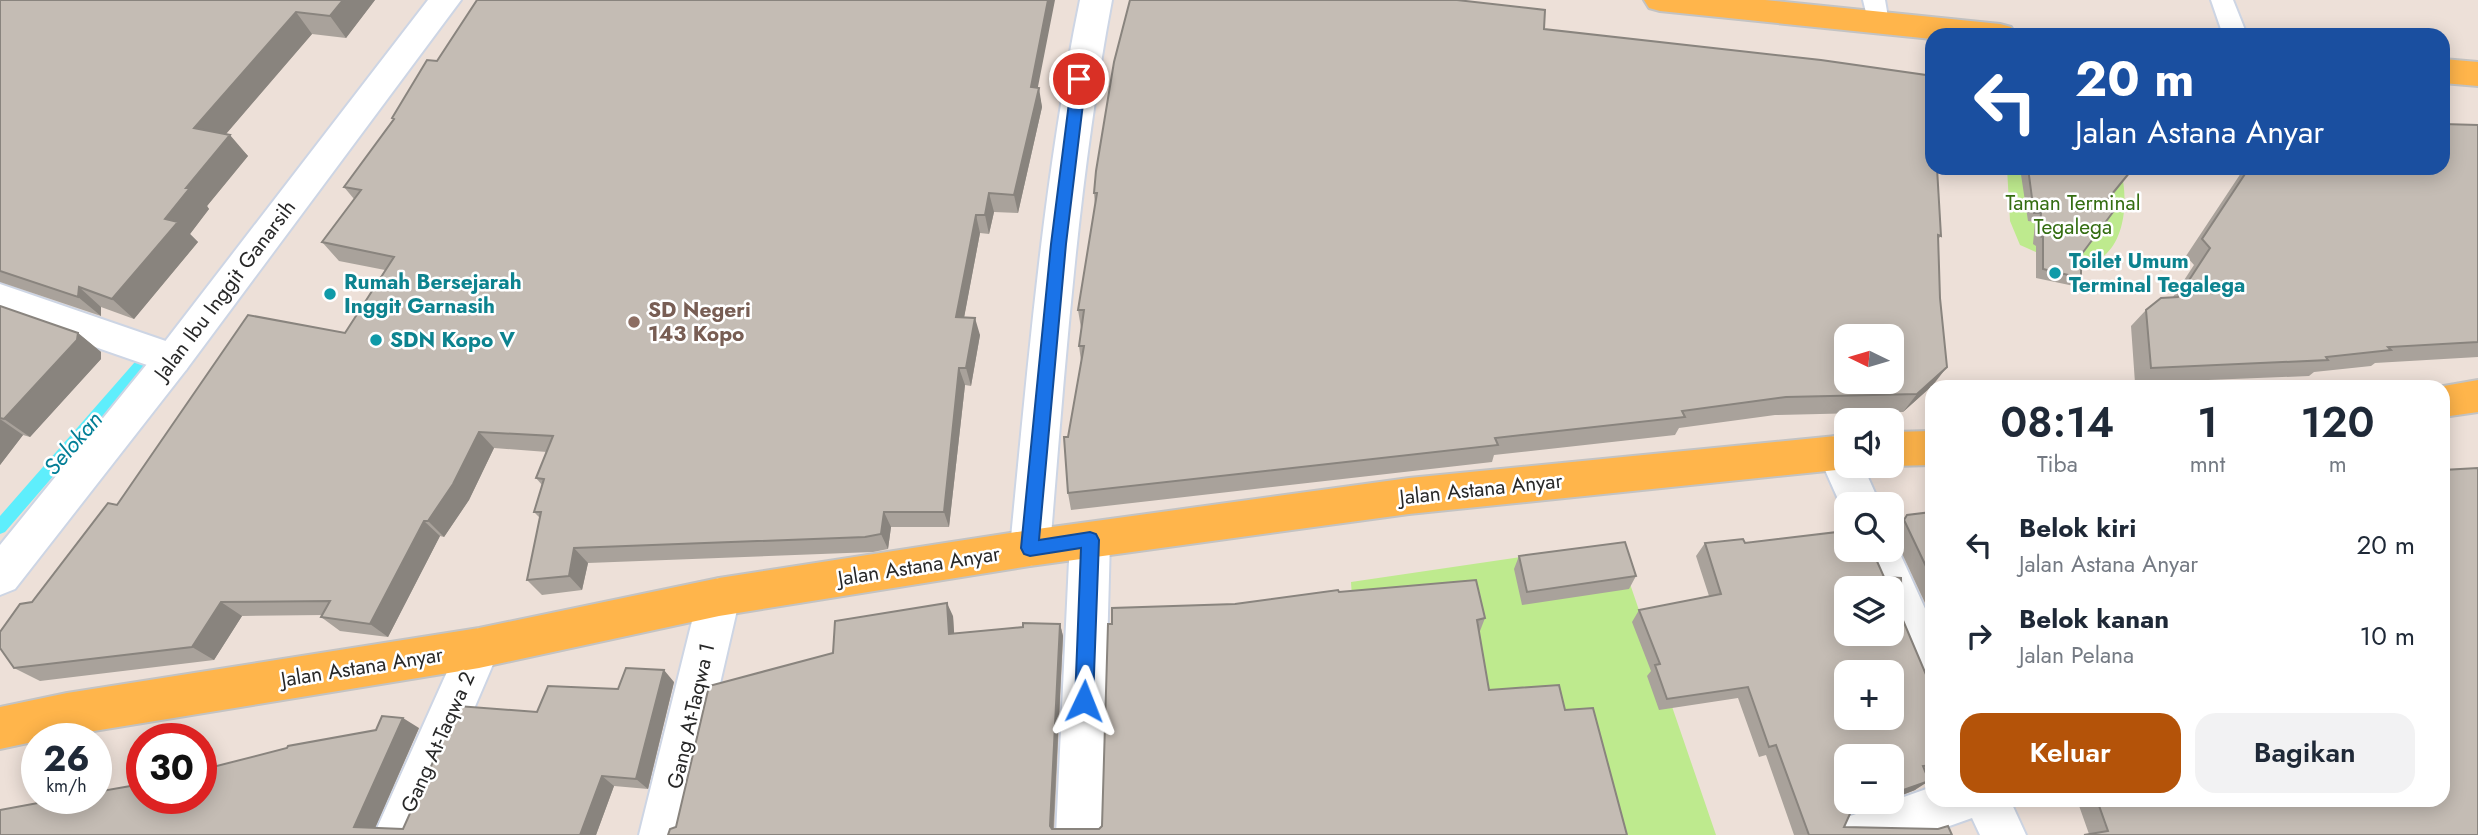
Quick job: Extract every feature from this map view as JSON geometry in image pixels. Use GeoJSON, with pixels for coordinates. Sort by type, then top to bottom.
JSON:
{"type":"FeatureCollection","features":[{"type":"Feature","properties":{"kind":"main road"},"geometry":{"type":"LineString","coordinates":[[1660,0],[1876,12],[1962,28]]}},
{"type":"Feature","properties":{"kind":"main road"},"geometry":{"type":"LineString","coordinates":[[2450,72],[2478,74]]}},
{"type":"Feature","properties":{"kind":"main road"},"geometry":{"type":"LineString","coordinates":[[2450,400],[2478,396]]}},
{"type":"Feature","properties":{"kind":"main road"},"geometry":{"type":"LineString","coordinates":[[1904,448],[1925,447]]}},
{"type":"Feature","properties":{"kind":"main road","name":"Jalan Astana Anyar"},"geometry":{"type":"LineString","coordinates":[[0,728],[67,714],[479,648],[719,597],[1030,548],[1409,496],[1834,453]]}},
{"type":"Feature","properties":{"kind":"street","name":"Jalan Ibu Inggit Ganarsih"},"geometry":{"type":"LineString","coordinates":[[0,576],[173,359],[445,0]]}},
{"type":"Feature","properties":{"kind":"street"},"geometry":{"type":"LineString","coordinates":[[1030,548],[1059,244],[1079,79],[1096,0]]}},
{"type":"Feature","properties":{"kind":"street"},"geometry":{"type":"LineString","coordinates":[[0,299],[173,359]]}},
{"type":"Feature","properties":{"kind":"street"},"geometry":{"type":"LineString","coordinates":[[1079,835],[1090,540]]}},
{"type":"Feature","properties":{"kind":"street"},"geometry":{"type":"LineString","coordinates":[[1884,562],[1925,657]]}},
{"type":"Feature","properties":{"kind":"street","name":"Gang At-Taqwa 1"},"geometry":{"type":"LineString","coordinates":[[662,835],[719,597]]}},
{"type":"Feature","properties":{"kind":"street","name":"Gang At-Taqwa 2"},"geometry":{"type":"LineString","coordinates":[[397,835],[479,648]]}},
{"type":"Feature","properties":{"kind":"street"},"geometry":{"type":"LineString","coordinates":[[1858,835],[1940,807]]}},
{"type":"Feature","properties":{"kind":"street"},"geometry":{"type":"LineString","coordinates":[[1990,807],[2003,835]]}},
{"type":"Feature","properties":{"kind":"lane"},"geometry":{"type":"LineString","coordinates":[[2222,0],[2232,28]]}},
{"type":"Feature","properties":{"kind":"green space","name":"Taman Terminal Tegalega"},"geometry":{"type":"Polygon","coordinates":[[[2007,175],[2122,175],[2124,211],[2121,226],[2108,252],[2097,260],[2083,264],[2067,263],[2020,245],[2010,221],[2007,175]]]}},
{"type":"Feature","properties":{"kind":"green space"},"geometry":{"type":"Polygon","coordinates":[[[1616,543],[1716,835],[1367,835],[1351,582],[1616,543]]]}},
{"type":"Feature","properties":{"kind":"building"},"geometry":{"type":"Polygon","coordinates":[[[0,0],[343,0],[330,16],[296,12],[194,128],[230,135],[186,188],[190,188],[165,219],[178,222],[112,299],[79,287],[78,297],[0,271],[0,0]]]}},
{"type":"Feature","properties":{"kind":"building"},"geometry":{"type":"Polygon","coordinates":[[[477,0],[1048,0],[1031,87],[1039,88],[1014,195],[989,193],[985,215],[976,215],[956,317],[975,318],[966,368],[959,368],[944,512],[884,512],[881,534],[865,537],[574,548],[569,576],[527,580],[541,512],[534,512],[544,479],[536,478],[553,436],[479,432],[453,484],[428,521],[424,521],[370,624],[321,617],[330,601],[221,602],[192,647],[14,668],[0,648],[0,632],[20,604],[32,602],[108,503],[117,505],[248,315],[345,333],[394,257],[322,242],[361,190],[344,187],[394,119],[392,118],[427,60],[437,61],[477,0]]]}},
{"type":"Feature","properties":{"kind":"building"},"geometry":{"type":"Polygon","coordinates":[[[1130,0],[1457,0],[1545,10],[1544,29],[1821,60],[1925,75],[1925,175],[1937,175],[1941,236],[1938,235],[1940,298],[1947,367],[1933,380],[1925,380],[1925,387],[1917,394],[1786,397],[1682,411],[1685,417],[1495,438],[1498,445],[1068,493],[1064,437],[1068,437],[1084,346],[1079,346],[1084,310],[1078,310],[1097,193],[1094,193],[1114,62],[1130,0]]]}},
{"type":"Feature","properties":{"kind":"building"},"geometry":{"type":"Polygon","coordinates":[[[2450,124],[2478,125],[2478,342],[2388,347],[2391,350],[2326,357],[2328,360],[2151,368],[2146,310],[2161,298],[2178,297],[2210,248],[2202,239],[2244,175],[2450,175],[2450,124]]]}},
{"type":"Feature","properties":{"kind":"building"},"geometry":{"type":"Polygon","coordinates":[[[2029,175],[2128,175],[2108,199],[2119,204],[2081,255],[2081,278],[2043,269],[2043,237],[2039,236],[2041,213],[2034,213],[2029,175]]]}},
{"type":"Feature","properties":{"kind":"building"},"geometry":{"type":"Polygon","coordinates":[[[0,306],[78,333],[77,340],[4,419],[0,418],[0,306]]]}},
{"type":"Feature","properties":{"kind":"building"},"geometry":{"type":"Polygon","coordinates":[[[2478,468],[2478,835],[2084,835],[2108,831],[2099,807],[2450,807],[2450,470],[2478,468]]]}},
{"type":"Feature","properties":{"kind":"building"},"geometry":{"type":"Polygon","coordinates":[[[1925,513],[1925,564],[1904,520],[1907,515],[1925,513]]]}},
{"type":"Feature","properties":{"kind":"building"},"geometry":{"type":"Polygon","coordinates":[[[1834,532],[1834,562],[1877,562],[1884,576],[1834,576],[1834,646],[1904,646],[1904,623],[1925,672],[1925,782],[1904,790],[1904,744],[1834,744],[1834,814],[1850,814],[1844,827],[1938,829],[1948,826],[1952,835],[1809,835],[1776,745],[1769,747],[1748,687],[1667,699],[1655,665],[1660,664],[1639,610],[1721,594],[1705,543],[1743,539],[1745,543],[1834,532]]]}},
{"type":"Feature","properties":{"kind":"building"},"geometry":{"type":"Polygon","coordinates":[[[1625,542],[1636,576],[1527,592],[1519,556],[1625,542]]]}},
{"type":"Feature","properties":{"kind":"building"},"geometry":{"type":"Polygon","coordinates":[[[1476,580],[1485,618],[1477,620],[1489,690],[1559,685],[1565,710],[1593,708],[1627,835],[668,835],[670,829],[676,827],[709,686],[833,653],[835,621],[947,603],[949,634],[1023,627],[1023,623],[1060,624],[1050,826],[1052,829],[1099,829],[1102,826],[1108,624],[1112,624],[1112,608],[1235,604],[1338,590],[1476,580]]]}},
{"type":"Feature","properties":{"kind":"building"},"geometry":{"type":"Polygon","coordinates":[[[626,668],[664,670],[636,779],[602,776],[580,835],[0,835],[0,810],[21,806],[21,814],[112,814],[112,789],[126,787],[126,814],[217,814],[217,766],[288,746],[376,730],[382,716],[403,718],[354,827],[403,829],[458,706],[537,712],[548,686],[618,689],[626,668]]]}},
{"type":"Feature","properties":{"kind":"waterway","name":"Selokan"},"geometry":{"type":"LineString","coordinates":[[0,527],[146,359]]}},
{"type":"Feature","properties":{"kind":"place","name":"Toilet Umum Terminal Tegalega"},"geometry":{"type":"Point","coordinates":[2055,273]}},
{"type":"Feature","properties":{"kind":"place","name":"Rumah Bersejarah Inggit Garnasih"},"geometry":{"type":"Point","coordinates":[330,294]}},
{"type":"Feature","properties":{"kind":"place","name":"SD Negeri 143 Kopo"},"geometry":{"type":"Point","coordinates":[634,322]}},
{"type":"Feature","properties":{"kind":"place","name":"SDN Kopo V"},"geometry":{"type":"Point","coordinates":[376,340]}},
{"type":"Feature","properties":{"kind":"route"},"geometry":{"type":"LineString","coordinates":[[1079,79],[1059,244],[1030,548],[1090,540],[1084,701]]}}]}
